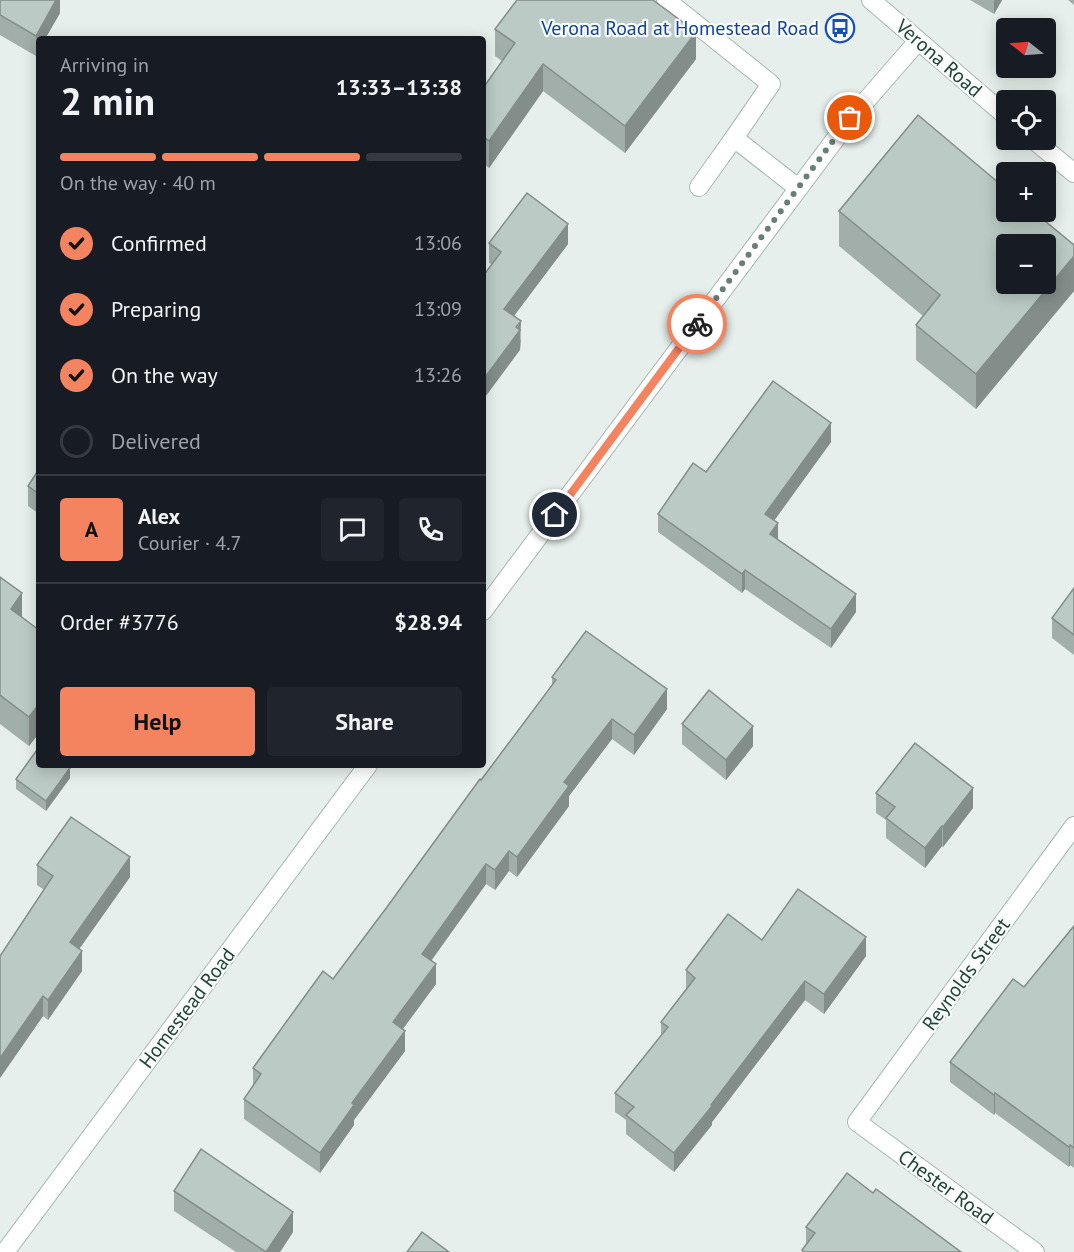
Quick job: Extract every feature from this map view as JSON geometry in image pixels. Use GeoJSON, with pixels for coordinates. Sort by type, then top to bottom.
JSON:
{"type":"FeatureCollection","features":[{"type":"Feature","properties":{"kind":"street"},"geometry":{"type":"LineString","coordinates":[[666,0],[771,84],[699,187]]}},
{"type":"Feature","properties":{"kind":"street","name":"Verona Road"},"geometry":{"type":"LineString","coordinates":[[871,0],[996,107]]}},
{"type":"Feature","properties":{"kind":"street"},"geometry":{"type":"LineString","coordinates":[[486,607],[850,118],[918,41]]}},
{"type":"Feature","properties":{"kind":"street"},"geometry":{"type":"LineString","coordinates":[[734,138],[798,188]]}},
{"type":"Feature","properties":{"kind":"street"},"geometry":{"type":"LineString","coordinates":[[1046,150],[1074,174]]}},
{"type":"Feature","properties":{"kind":"street","name":"Homestead Road"},"geometry":{"type":"LineString","coordinates":[[10,1246],[366,768]]}},
{"type":"Feature","properties":{"kind":"street","name":"Reynolds Street"},"geometry":{"type":"LineString","coordinates":[[857,1122],[1074,826]]}},
{"type":"Feature","properties":{"kind":"street","name":"Chester Road"},"geometry":{"type":"LineString","coordinates":[[857,1122],[1035,1252]]}},
{"type":"Feature","properties":{"kind":"building"},"geometry":{"type":"Polygon","coordinates":[[[0,0],[56,0],[36,36],[0,15],[0,0]]]}},
{"type":"Feature","properties":{"kind":"building"},"geometry":{"type":"Polygon","coordinates":[[[517,0],[653,0],[696,32],[625,126],[543,64],[489,141],[486,138],[486,84],[515,43],[495,29],[517,0]]]}},
{"type":"Feature","properties":{"kind":"building"},"geometry":{"type":"Polygon","coordinates":[[[918,115],[996,181],[996,222],[1046,222],[1074,245],[1074,256],[1056,278],[1056,234],[996,234],[996,294],[1042,294],[976,374],[916,325],[940,295],[839,211],[918,115]]]}},
{"type":"Feature","properties":{"kind":"building"},"geometry":{"type":"Polygon","coordinates":[[[527,193],[568,224],[504,309],[521,321],[516,327],[520,330],[486,376],[486,272],[501,252],[489,243],[527,193]]]}},
{"type":"Feature","properties":{"kind":"building"},"geometry":{"type":"Polygon","coordinates":[[[773,381],[831,423],[765,514],[778,523],[770,534],[856,594],[831,629],[745,570],[742,574],[658,514],[693,463],[706,472],[773,381]]]}},
{"type":"Feature","properties":{"kind":"building"},"geometry":{"type":"Polygon","coordinates":[[[36,474],[36,492],[28,486],[36,474]]]}},
{"type":"Feature","properties":{"kind":"building"},"geometry":{"type":"Polygon","coordinates":[[[0,577],[22,593],[11,609],[36,628],[36,708],[29,717],[0,695],[0,577]]]}},
{"type":"Feature","properties":{"kind":"building"},"geometry":{"type":"Polygon","coordinates":[[[1074,588],[1074,635],[1052,618],[1074,588]]]}},
{"type":"Feature","properties":{"kind":"building"},"geometry":{"type":"Polygon","coordinates":[[[586,631],[667,689],[634,735],[612,719],[564,782],[569,786],[517,857],[509,851],[495,870],[486,864],[422,954],[436,964],[393,1022],[405,1031],[352,1103],[354,1105],[320,1153],[244,1099],[261,1074],[253,1068],[323,971],[333,979],[556,680],[552,677],[586,631]]]}},
{"type":"Feature","properties":{"kind":"building"},"geometry":{"type":"Polygon","coordinates":[[[709,690],[753,726],[726,760],[682,724],[709,690]]]}},
{"type":"Feature","properties":{"kind":"building"},"geometry":{"type":"Polygon","coordinates":[[[915,743],[973,788],[925,848],[886,818],[895,807],[876,793],[915,743]]]}},
{"type":"Feature","properties":{"kind":"building"},"geometry":{"type":"Polygon","coordinates":[[[36,751],[36,768],[70,768],[46,801],[16,779],[36,751]]]}},
{"type":"Feature","properties":{"kind":"building"},"geometry":{"type":"Polygon","coordinates":[[[71,817],[130,857],[70,942],[82,951],[48,1000],[43,996],[0,1058],[0,956],[53,876],[37,865],[71,817]]]}},
{"type":"Feature","properties":{"kind":"building"},"geometry":{"type":"Polygon","coordinates":[[[798,889],[866,937],[824,994],[805,981],[674,1153],[626,1115],[634,1107],[615,1093],[668,1027],[661,1022],[695,978],[686,970],[728,914],[762,940],[798,889]]]}},
{"type":"Feature","properties":{"kind":"building"},"geometry":{"type":"Polygon","coordinates":[[[1074,926],[1074,1148],[1070,1145],[1069,1147],[995,1093],[994,1095],[950,1062],[1013,979],[1024,987],[1074,926]]]}},
{"type":"Feature","properties":{"kind":"building"},"geometry":{"type":"Polygon","coordinates":[[[201,1149],[293,1212],[266,1252],[174,1191],[201,1149]]]}},
{"type":"Feature","properties":{"kind":"building"},"geometry":{"type":"Polygon","coordinates":[[[847,1173],[873,1193],[876,1189],[961,1252],[804,1252],[802,1250],[815,1233],[806,1227],[847,1173]]]}},
{"type":"Feature","properties":{"kind":"building"},"geometry":{"type":"Polygon","coordinates":[[[422,1232],[449,1252],[407,1252],[422,1232]]]}},
{"type":"Feature","properties":{"kind":"way so far"},"geometry":{"type":"LineString","coordinates":[[697,324],[850,118]]}},
{"type":"Feature","properties":{"kind":"place","name":"Verona Road at Homestead Road"},"geometry":{"type":"Point","coordinates":[840,28]}},
{"type":"Feature","properties":{"kind":"route"},"geometry":{"type":"LineString","coordinates":[[555,515],[697,324]]}}]}
